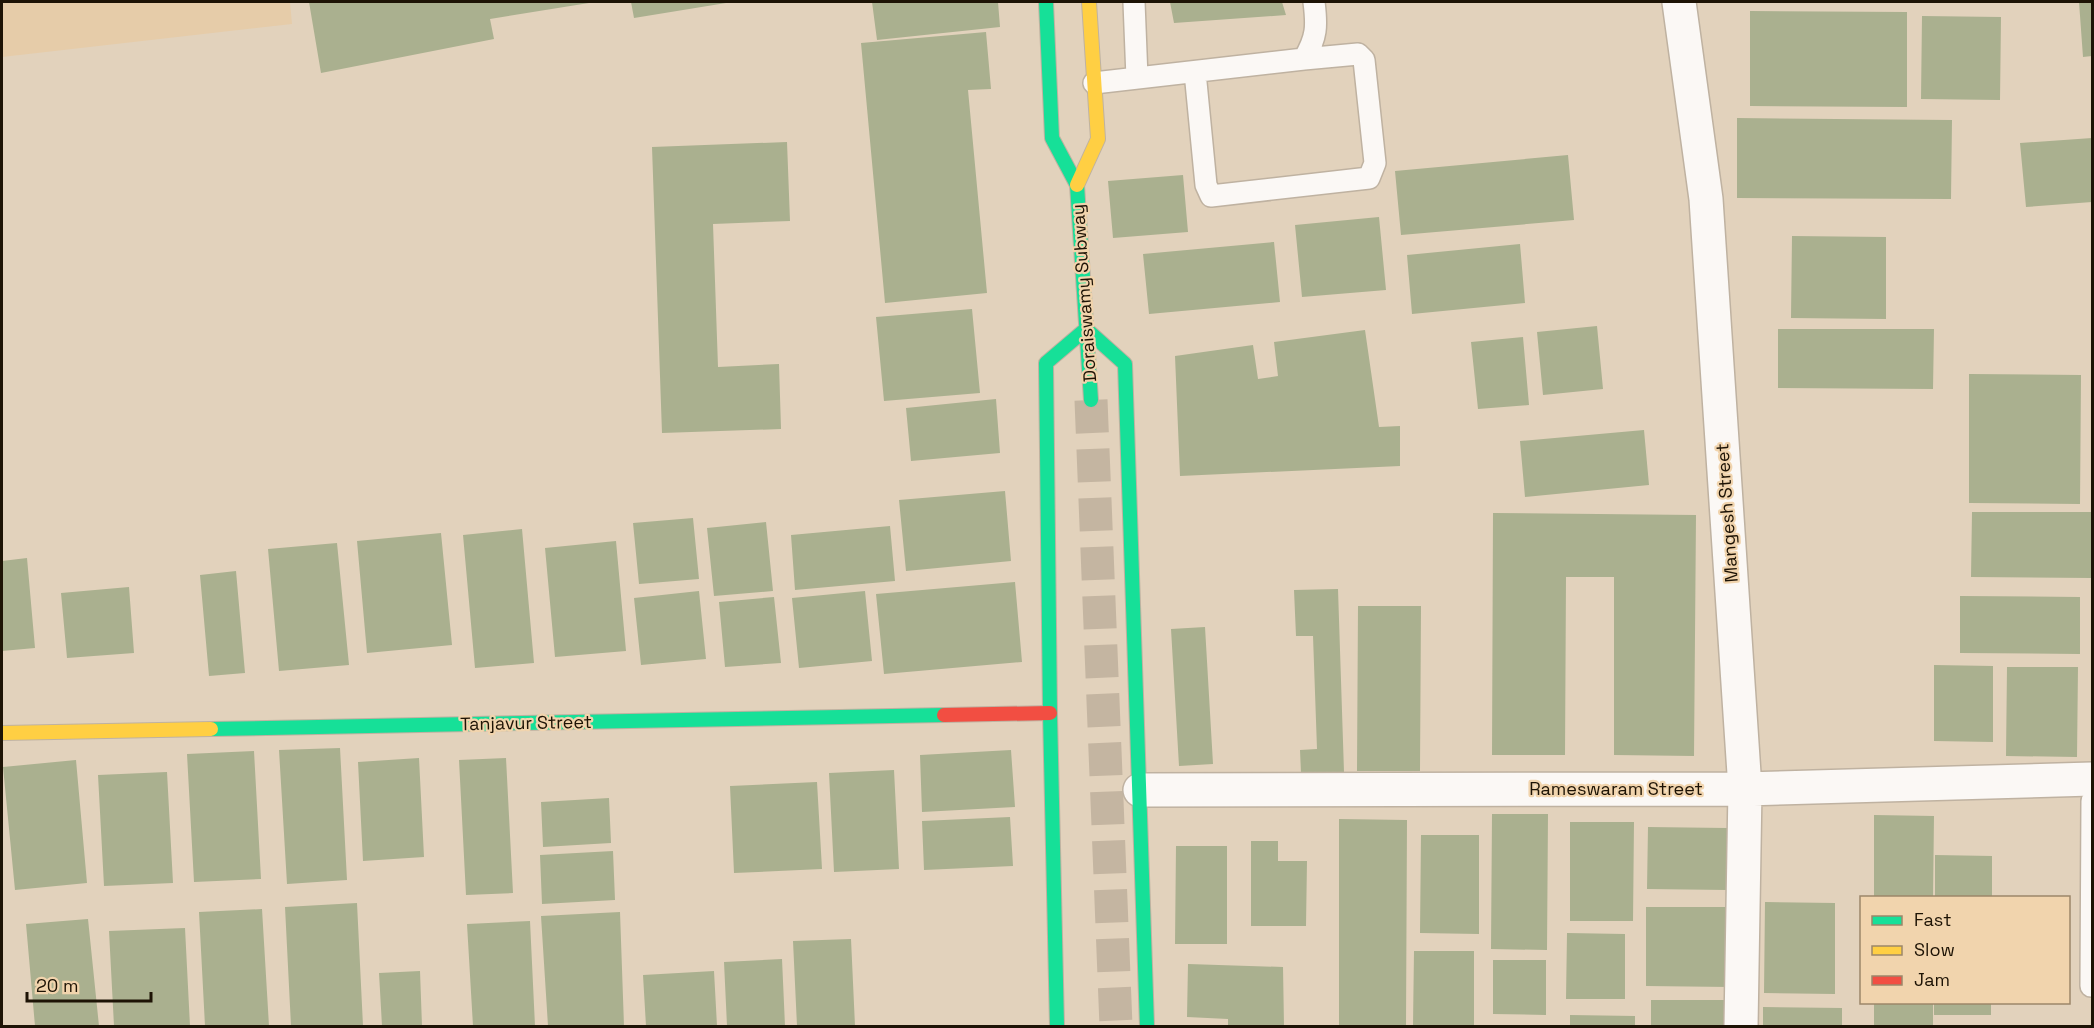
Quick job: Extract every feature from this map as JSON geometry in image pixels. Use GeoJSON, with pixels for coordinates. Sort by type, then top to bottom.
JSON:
{"type":"FeatureCollection","features":[{"type":"Feature","properties":{"kind":"street"},"geometry":{"type":"LineString","coordinates":[[1046,2],[1052,138],[1077,185]]}},
{"type":"Feature","properties":{"kind":"street"},"geometry":{"type":"LineString","coordinates":[[1077,185],[1098,139],[1089,2]]}},
{"type":"Feature","properties":{"kind":"street","name":"Mangesh Street"},"geometry":{"type":"LineString","coordinates":[[1679,2],[1706,200],[1745,789],[1741,1026]]}},
{"type":"Feature","properties":{"kind":"street","name":"Doraiswamy Subway"},"geometry":{"type":"LineString","coordinates":[[1077,185],[1091,400]]}},
{"type":"Feature","properties":{"kind":"street"},"geometry":{"type":"LineString","coordinates":[[1057,1026],[1050,713],[1046,363],[1086,329],[1125,364],[1147,1026]]}},
{"type":"Feature","properties":{"kind":"street","name":"Tanjavur Street"},"geometry":{"type":"LineString","coordinates":[[2,733],[1050,713]]}},
{"type":"Feature","properties":{"kind":"street","name":"Rameswaram Street"},"geometry":{"type":"LineString","coordinates":[[1140,790],[1745,789],[2092,780]]}},
{"type":"Feature","properties":{"kind":"lane"},"geometry":{"type":"LineString","coordinates":[[1134,2],[1137,78]]}},
{"type":"Feature","properties":{"kind":"lane"},"geometry":{"type":"LineString","coordinates":[[1304,59],[1314,43],[1316,17],[1314,2]]}},
{"type":"Feature","properties":{"kind":"lane"},"geometry":{"type":"LineString","coordinates":[[1095,83],[1358,54],[1364,60],[1375,163],[1369,178],[1211,196],[1206,185],[1195,72]]}},
{"type":"Feature","properties":{"kind":"lane"},"geometry":{"type":"LineString","coordinates":[[2091,986],[2092,801]]}},
{"type":"Feature","properties":{"kind":"shaded area"},"geometry":{"type":"Polygon","coordinates":[[[2,2],[290,2],[292,24],[2,57],[2,2]]]}},
{"type":"Feature","properties":{"kind":"building"},"geometry":{"type":"Polygon","coordinates":[[[309,2],[589,3],[490,19],[494,39],[321,73],[309,2]]]}},
{"type":"Feature","properties":{"kind":"building"},"geometry":{"type":"Polygon","coordinates":[[[631,2],[726,2],[726,3],[634,18],[631,2]]]}},
{"type":"Feature","properties":{"kind":"building"},"geometry":{"type":"Polygon","coordinates":[[[872,2],[998,2],[1000,27],[877,40],[872,2]]]}},
{"type":"Feature","properties":{"kind":"building"},"geometry":{"type":"Polygon","coordinates":[[[1170,2],[1282,2],[1286,15],[1174,23],[1170,2]]]}},
{"type":"Feature","properties":{"kind":"building"},"geometry":{"type":"Polygon","coordinates":[[[2079,2],[2092,2],[2092,56],[2083,57],[2079,2]]]}},
{"type":"Feature","properties":{"kind":"building"},"geometry":{"type":"Polygon","coordinates":[[[1750,11],[1907,12],[1907,107],[1750,106],[1750,11]]]}},
{"type":"Feature","properties":{"kind":"building"},"geometry":{"type":"Polygon","coordinates":[[[1922,16],[2001,17],[2000,100],[1921,99],[1922,16]]]}},
{"type":"Feature","properties":{"kind":"building"},"geometry":{"type":"Polygon","coordinates":[[[986,32],[991,89],[968,90],[987,293],[885,303],[861,43],[986,32]]]}},
{"type":"Feature","properties":{"kind":"building"},"geometry":{"type":"Polygon","coordinates":[[[1737,118],[1952,120],[1951,199],[1737,198],[1737,118]]]}},
{"type":"Feature","properties":{"kind":"building"},"geometry":{"type":"Polygon","coordinates":[[[2092,138],[2092,202],[2026,207],[2020,143],[2092,138]]]}},
{"type":"Feature","properties":{"kind":"building"},"geometry":{"type":"Polygon","coordinates":[[[787,142],[790,221],[713,224],[718,367],[779,364],[781,429],[662,433],[652,147],[787,142]]]}},
{"type":"Feature","properties":{"kind":"building"},"geometry":{"type":"Polygon","coordinates":[[[1568,155],[1574,220],[1401,235],[1395,171],[1568,155]]]}},
{"type":"Feature","properties":{"kind":"building"},"geometry":{"type":"Polygon","coordinates":[[[1183,175],[1188,232],[1113,238],[1108,181],[1183,175]]]}},
{"type":"Feature","properties":{"kind":"building"},"geometry":{"type":"Polygon","coordinates":[[[1379,217],[1386,290],[1302,297],[1295,225],[1379,217]]]}},
{"type":"Feature","properties":{"kind":"building"},"geometry":{"type":"Polygon","coordinates":[[[1792,236],[1886,237],[1886,319],[1791,318],[1792,236]]]}},
{"type":"Feature","properties":{"kind":"building"},"geometry":{"type":"Polygon","coordinates":[[[1274,242],[1280,302],[1149,314],[1143,254],[1274,242]]]}},
{"type":"Feature","properties":{"kind":"building"},"geometry":{"type":"Polygon","coordinates":[[[1520,244],[1525,303],[1412,314],[1407,255],[1520,244]]]}},
{"type":"Feature","properties":{"kind":"building"},"geometry":{"type":"Polygon","coordinates":[[[972,309],[980,393],[884,401],[876,317],[972,309]]]}},
{"type":"Feature","properties":{"kind":"building"},"geometry":{"type":"Polygon","coordinates":[[[1597,326],[1603,389],[1543,395],[1537,332],[1597,326]]]}},
{"type":"Feature","properties":{"kind":"building"},"geometry":{"type":"Polygon","coordinates":[[[1778,329],[1934,329],[1933,389],[1778,388],[1778,329]]]}},
{"type":"Feature","properties":{"kind":"building"},"geometry":{"type":"Polygon","coordinates":[[[1365,330],[1379,427],[1400,426],[1400,466],[1180,476],[1175,356],[1253,345],[1258,379],[1278,376],[1274,342],[1365,330]]]}},
{"type":"Feature","properties":{"kind":"building"},"geometry":{"type":"Polygon","coordinates":[[[1523,337],[1529,405],[1478,409],[1471,342],[1523,337]]]}},
{"type":"Feature","properties":{"kind":"building"},"geometry":{"type":"Polygon","coordinates":[[[1969,374],[2081,375],[2080,504],[1969,503],[1969,374]]]}},
{"type":"Feature","properties":{"kind":"building"},"geometry":{"type":"Polygon","coordinates":[[[996,399],[1000,453],[911,461],[906,408],[996,399]]]}},
{"type":"Feature","properties":{"kind":"building"},"geometry":{"type":"Polygon","coordinates":[[[1644,430],[1649,485],[1525,497],[1520,441],[1644,430]]]}},
{"type":"Feature","properties":{"kind":"building"},"geometry":{"type":"Polygon","coordinates":[[[1005,491],[1011,561],[906,571],[899,500],[1005,491]]]}},
{"type":"Feature","properties":{"kind":"building"},"geometry":{"type":"Polygon","coordinates":[[[1972,512],[2092,512],[2091,578],[1971,577],[1972,512]]]}},
{"type":"Feature","properties":{"kind":"building"},"geometry":{"type":"Polygon","coordinates":[[[1493,513],[1696,515],[1694,756],[1614,755],[1614,577],[1566,577],[1565,755],[1492,755],[1493,513]]]}},
{"type":"Feature","properties":{"kind":"building"},"geometry":{"type":"Polygon","coordinates":[[[693,518],[699,579],[639,584],[633,523],[693,518]]]}},
{"type":"Feature","properties":{"kind":"building"},"geometry":{"type":"Polygon","coordinates":[[[766,522],[773,591],[714,596],[707,528],[766,522]]]}},
{"type":"Feature","properties":{"kind":"building"},"geometry":{"type":"Polygon","coordinates":[[[890,526],[895,581],[795,590],[791,535],[890,526]]]}},
{"type":"Feature","properties":{"kind":"building"},"geometry":{"type":"Polygon","coordinates":[[[522,529],[534,663],[475,668],[463,535],[522,529]]]}},
{"type":"Feature","properties":{"kind":"building"},"geometry":{"type":"Polygon","coordinates":[[[441,533],[452,645],[367,653],[357,541],[441,533]]]}},
{"type":"Feature","properties":{"kind":"building"},"geometry":{"type":"Polygon","coordinates":[[[616,541],[626,651],[555,657],[545,548],[616,541]]]}},
{"type":"Feature","properties":{"kind":"building"},"geometry":{"type":"Polygon","coordinates":[[[337,543],[349,665],[279,671],[268,549],[337,543]]]}},
{"type":"Feature","properties":{"kind":"building"},"geometry":{"type":"Polygon","coordinates":[[[27,558],[35,648],[2,651],[2,561],[27,558]]]}},
{"type":"Feature","properties":{"kind":"building"},"geometry":{"type":"Polygon","coordinates":[[[236,571],[245,673],[209,676],[200,575],[236,571]]]}},
{"type":"Feature","properties":{"kind":"building"},"geometry":{"type":"Polygon","coordinates":[[[1015,582],[1022,662],[884,674],[876,594],[1015,582]]]}},
{"type":"Feature","properties":{"kind":"building"},"geometry":{"type":"Polygon","coordinates":[[[129,587],[134,653],[67,658],[61,593],[129,587]]]}},
{"type":"Feature","properties":{"kind":"building"},"geometry":{"type":"Polygon","coordinates":[[[1338,589],[1344,772],[1301,773],[1300,750],[1317,749],[1313,636],[1296,636],[1294,590],[1338,589]]]}},
{"type":"Feature","properties":{"kind":"building"},"geometry":{"type":"Polygon","coordinates":[[[699,591],[706,659],[641,665],[634,598],[699,591]]]}},
{"type":"Feature","properties":{"kind":"building"},"geometry":{"type":"Polygon","coordinates":[[[865,591],[872,661],[799,668],[792,598],[865,591]]]}},
{"type":"Feature","properties":{"kind":"building"},"geometry":{"type":"Polygon","coordinates":[[[1960,596],[2080,597],[2080,654],[1960,653],[1960,596]]]}},
{"type":"Feature","properties":{"kind":"building"},"geometry":{"type":"Polygon","coordinates":[[[774,597],[781,663],[725,667],[719,602],[774,597]]]}},
{"type":"Feature","properties":{"kind":"building"},"geometry":{"type":"Polygon","coordinates":[[[1358,606],[1421,606],[1420,771],[1357,771],[1358,606]]]}},
{"type":"Feature","properties":{"kind":"building"},"geometry":{"type":"Polygon","coordinates":[[[1205,627],[1213,764],[1179,766],[1171,629],[1205,627]]]}},
{"type":"Feature","properties":{"kind":"building"},"geometry":{"type":"Polygon","coordinates":[[[1934,665],[1993,666],[1993,742],[1934,741],[1934,665]]]}},
{"type":"Feature","properties":{"kind":"building"},"geometry":{"type":"Polygon","coordinates":[[[2007,667],[2078,667],[2077,757],[2006,756],[2007,667]]]}},
{"type":"Feature","properties":{"kind":"building"},"geometry":{"type":"Polygon","coordinates":[[[340,748],[347,880],[287,884],[279,750],[340,748]]]}},
{"type":"Feature","properties":{"kind":"building"},"geometry":{"type":"Polygon","coordinates":[[[1011,750],[1015,807],[922,812],[920,755],[1011,750]]]}},
{"type":"Feature","properties":{"kind":"building"},"geometry":{"type":"Polygon","coordinates":[[[254,751],[261,879],[194,882],[187,754],[254,751]]]}},
{"type":"Feature","properties":{"kind":"building"},"geometry":{"type":"Polygon","coordinates":[[[419,758],[424,857],[363,861],[358,762],[419,758]]]}},
{"type":"Feature","properties":{"kind":"building"},"geometry":{"type":"Polygon","coordinates":[[[506,758],[513,893],[466,895],[459,760],[506,758]]]}},
{"type":"Feature","properties":{"kind":"building"},"geometry":{"type":"Polygon","coordinates":[[[76,760],[87,883],[15,890],[3,767],[76,760]]]}},
{"type":"Feature","properties":{"kind":"building"},"geometry":{"type":"Polygon","coordinates":[[[894,770],[899,869],[834,872],[829,773],[894,770]]]}},
{"type":"Feature","properties":{"kind":"building"},"geometry":{"type":"Polygon","coordinates":[[[167,772],[173,883],[104,886],[98,775],[167,772]]]}},
{"type":"Feature","properties":{"kind":"building"},"geometry":{"type":"Polygon","coordinates":[[[817,782],[822,869],[734,873],[730,786],[817,782]]]}},
{"type":"Feature","properties":{"kind":"building"},"geometry":{"type":"Polygon","coordinates":[[[609,798],[611,843],[543,847],[541,802],[609,798]]]}},
{"type":"Feature","properties":{"kind":"building"},"geometry":{"type":"Polygon","coordinates":[[[1492,814],[1548,814],[1547,950],[1491,949],[1492,814]]]}},
{"type":"Feature","properties":{"kind":"building"},"geometry":{"type":"Polygon","coordinates":[[[1874,815],[1934,816],[1933,896],[1874,896],[1874,815]]]}},
{"type":"Feature","properties":{"kind":"building"},"geometry":{"type":"Polygon","coordinates":[[[1010,817],[1013,866],[924,870],[922,821],[1010,817]]]}},
{"type":"Feature","properties":{"kind":"building"},"geometry":{"type":"Polygon","coordinates":[[[1339,819],[1407,820],[1406,1026],[1339,1026],[1339,819]]]}},
{"type":"Feature","properties":{"kind":"building"},"geometry":{"type":"Polygon","coordinates":[[[1570,822],[1634,822],[1633,921],[1570,921],[1570,822]]]}},
{"type":"Feature","properties":{"kind":"building"},"geometry":{"type":"Polygon","coordinates":[[[1648,827],[1727,828],[1727,890],[1647,889],[1648,827]]]}},
{"type":"Feature","properties":{"kind":"building"},"geometry":{"type":"Polygon","coordinates":[[[1421,835],[1479,835],[1479,934],[1420,933],[1421,835]]]}},
{"type":"Feature","properties":{"kind":"building"},"geometry":{"type":"Polygon","coordinates":[[[1251,841],[1278,841],[1278,861],[1307,861],[1306,926],[1251,926],[1251,841]]]}},
{"type":"Feature","properties":{"kind":"building"},"geometry":{"type":"Polygon","coordinates":[[[1176,846],[1227,846],[1227,944],[1175,944],[1176,846]]]}},
{"type":"Feature","properties":{"kind":"building"},"geometry":{"type":"Polygon","coordinates":[[[613,851],[615,900],[542,904],[540,855],[613,851]]]}},
{"type":"Feature","properties":{"kind":"building"},"geometry":{"type":"Polygon","coordinates":[[[1935,855],[1992,856],[1992,896],[1935,896],[1935,855]]]}},
{"type":"Feature","properties":{"kind":"building"},"geometry":{"type":"Polygon","coordinates":[[[1765,902],[1835,903],[1835,994],[1764,993],[1765,902]]]}},
{"type":"Feature","properties":{"kind":"building"},"geometry":{"type":"Polygon","coordinates":[[[357,903],[363,1026],[291,1026],[285,907],[357,903]]]}},
{"type":"Feature","properties":{"kind":"building"},"geometry":{"type":"Polygon","coordinates":[[[1646,907],[1730,907],[1730,987],[1646,986],[1646,907]]]}},
{"type":"Feature","properties":{"kind":"building"},"geometry":{"type":"Polygon","coordinates":[[[262,909],[269,1026],[205,1026],[199,912],[262,909]]]}},
{"type":"Feature","properties":{"kind":"building"},"geometry":{"type":"Polygon","coordinates":[[[620,912],[624,1026],[548,1026],[541,916],[620,912]]]}},
{"type":"Feature","properties":{"kind":"building"},"geometry":{"type":"Polygon","coordinates":[[[88,919],[99,1026],[35,1026],[26,924],[88,919]]]}},
{"type":"Feature","properties":{"kind":"building"},"geometry":{"type":"Polygon","coordinates":[[[530,921],[535,1026],[473,1026],[467,924],[530,921]]]}},
{"type":"Feature","properties":{"kind":"building"},"geometry":{"type":"Polygon","coordinates":[[[185,928],[190,1026],[114,1026],[109,931],[185,928]]]}},
{"type":"Feature","properties":{"kind":"building"},"geometry":{"type":"Polygon","coordinates":[[[1567,933],[1625,934],[1625,999],[1566,999],[1567,933]]]}},
{"type":"Feature","properties":{"kind":"building"},"geometry":{"type":"Polygon","coordinates":[[[851,939],[855,1026],[797,1026],[793,941],[851,939]]]}},
{"type":"Feature","properties":{"kind":"building"},"geometry":{"type":"Polygon","coordinates":[[[1414,951],[1474,951],[1474,1026],[1413,1026],[1414,951]]]}},
{"type":"Feature","properties":{"kind":"building"},"geometry":{"type":"Polygon","coordinates":[[[782,959],[785,1026],[727,1026],[724,962],[782,959]]]}},
{"type":"Feature","properties":{"kind":"building"},"geometry":{"type":"Polygon","coordinates":[[[1493,960],[1546,960],[1546,1015],[1493,1014],[1493,960]]]}},
{"type":"Feature","properties":{"kind":"building"},"geometry":{"type":"Polygon","coordinates":[[[1188,964],[1283,967],[1284,1026],[1228,1026],[1228,1019],[1187,1017],[1188,964]]]}},
{"type":"Feature","properties":{"kind":"building"},"geometry":{"type":"Polygon","coordinates":[[[420,971],[422,1026],[382,1026],[379,973],[420,971]]]}},
{"type":"Feature","properties":{"kind":"building"},"geometry":{"type":"Polygon","coordinates":[[[714,971],[717,1026],[646,1026],[643,975],[714,971]]]}},
{"type":"Feature","properties":{"kind":"building"},"geometry":{"type":"Polygon","coordinates":[[[1651,1000],[1729,1000],[1729,1026],[1651,1026],[1651,1000]]]}},
{"type":"Feature","properties":{"kind":"building"},"geometry":{"type":"Polygon","coordinates":[[[1874,1004],[1933,1004],[1933,1026],[1874,1026],[1874,1004]]]}},
{"type":"Feature","properties":{"kind":"building"},"geometry":{"type":"Polygon","coordinates":[[[1934,1004],[1991,1004],[1991,1015],[1934,1015],[1934,1004]]]}},
{"type":"Feature","properties":{"kind":"building"},"geometry":{"type":"Polygon","coordinates":[[[1763,1007],[1842,1008],[1842,1026],[1763,1026],[1763,1007]]]}},
{"type":"Feature","properties":{"kind":"building"},"geometry":{"type":"Polygon","coordinates":[[[1570,1015],[1635,1016],[1635,1026],[1570,1026],[1570,1015]]]}},
{"type":"Feature","properties":{"kind":"tunnel"},"geometry":{"type":"LineString","coordinates":[[1091,400],[1116,1026]]}},
{"type":"Feature","properties":{"kind":"traffic: fast"},"geometry":{"type":"LineString","coordinates":[[1046,2],[1052,138],[1077,185],[1091,400]]}},
{"type":"Feature","properties":{"kind":"traffic: fast"},"geometry":{"type":"LineString","coordinates":[[1086,329],[1125,364],[1147,1026]]}},
{"type":"Feature","properties":{"kind":"traffic: fast"},"geometry":{"type":"LineString","coordinates":[[1057,1026],[1050,713],[1046,363],[1086,329]]}},
{"type":"Feature","properties":{"kind":"traffic: fast"},"geometry":{"type":"LineString","coordinates":[[211,729],[944,715]]}},
{"type":"Feature","properties":{"kind":"traffic: slow"},"geometry":{"type":"LineString","coordinates":[[1077,185],[1098,139],[1089,2]]}},
{"type":"Feature","properties":{"kind":"traffic: slow"},"geometry":{"type":"LineString","coordinates":[[2,733],[211,729]]}},
{"type":"Feature","properties":{"kind":"traffic: jam"},"geometry":{"type":"LineString","coordinates":[[944,715],[1050,713]]}}]}
